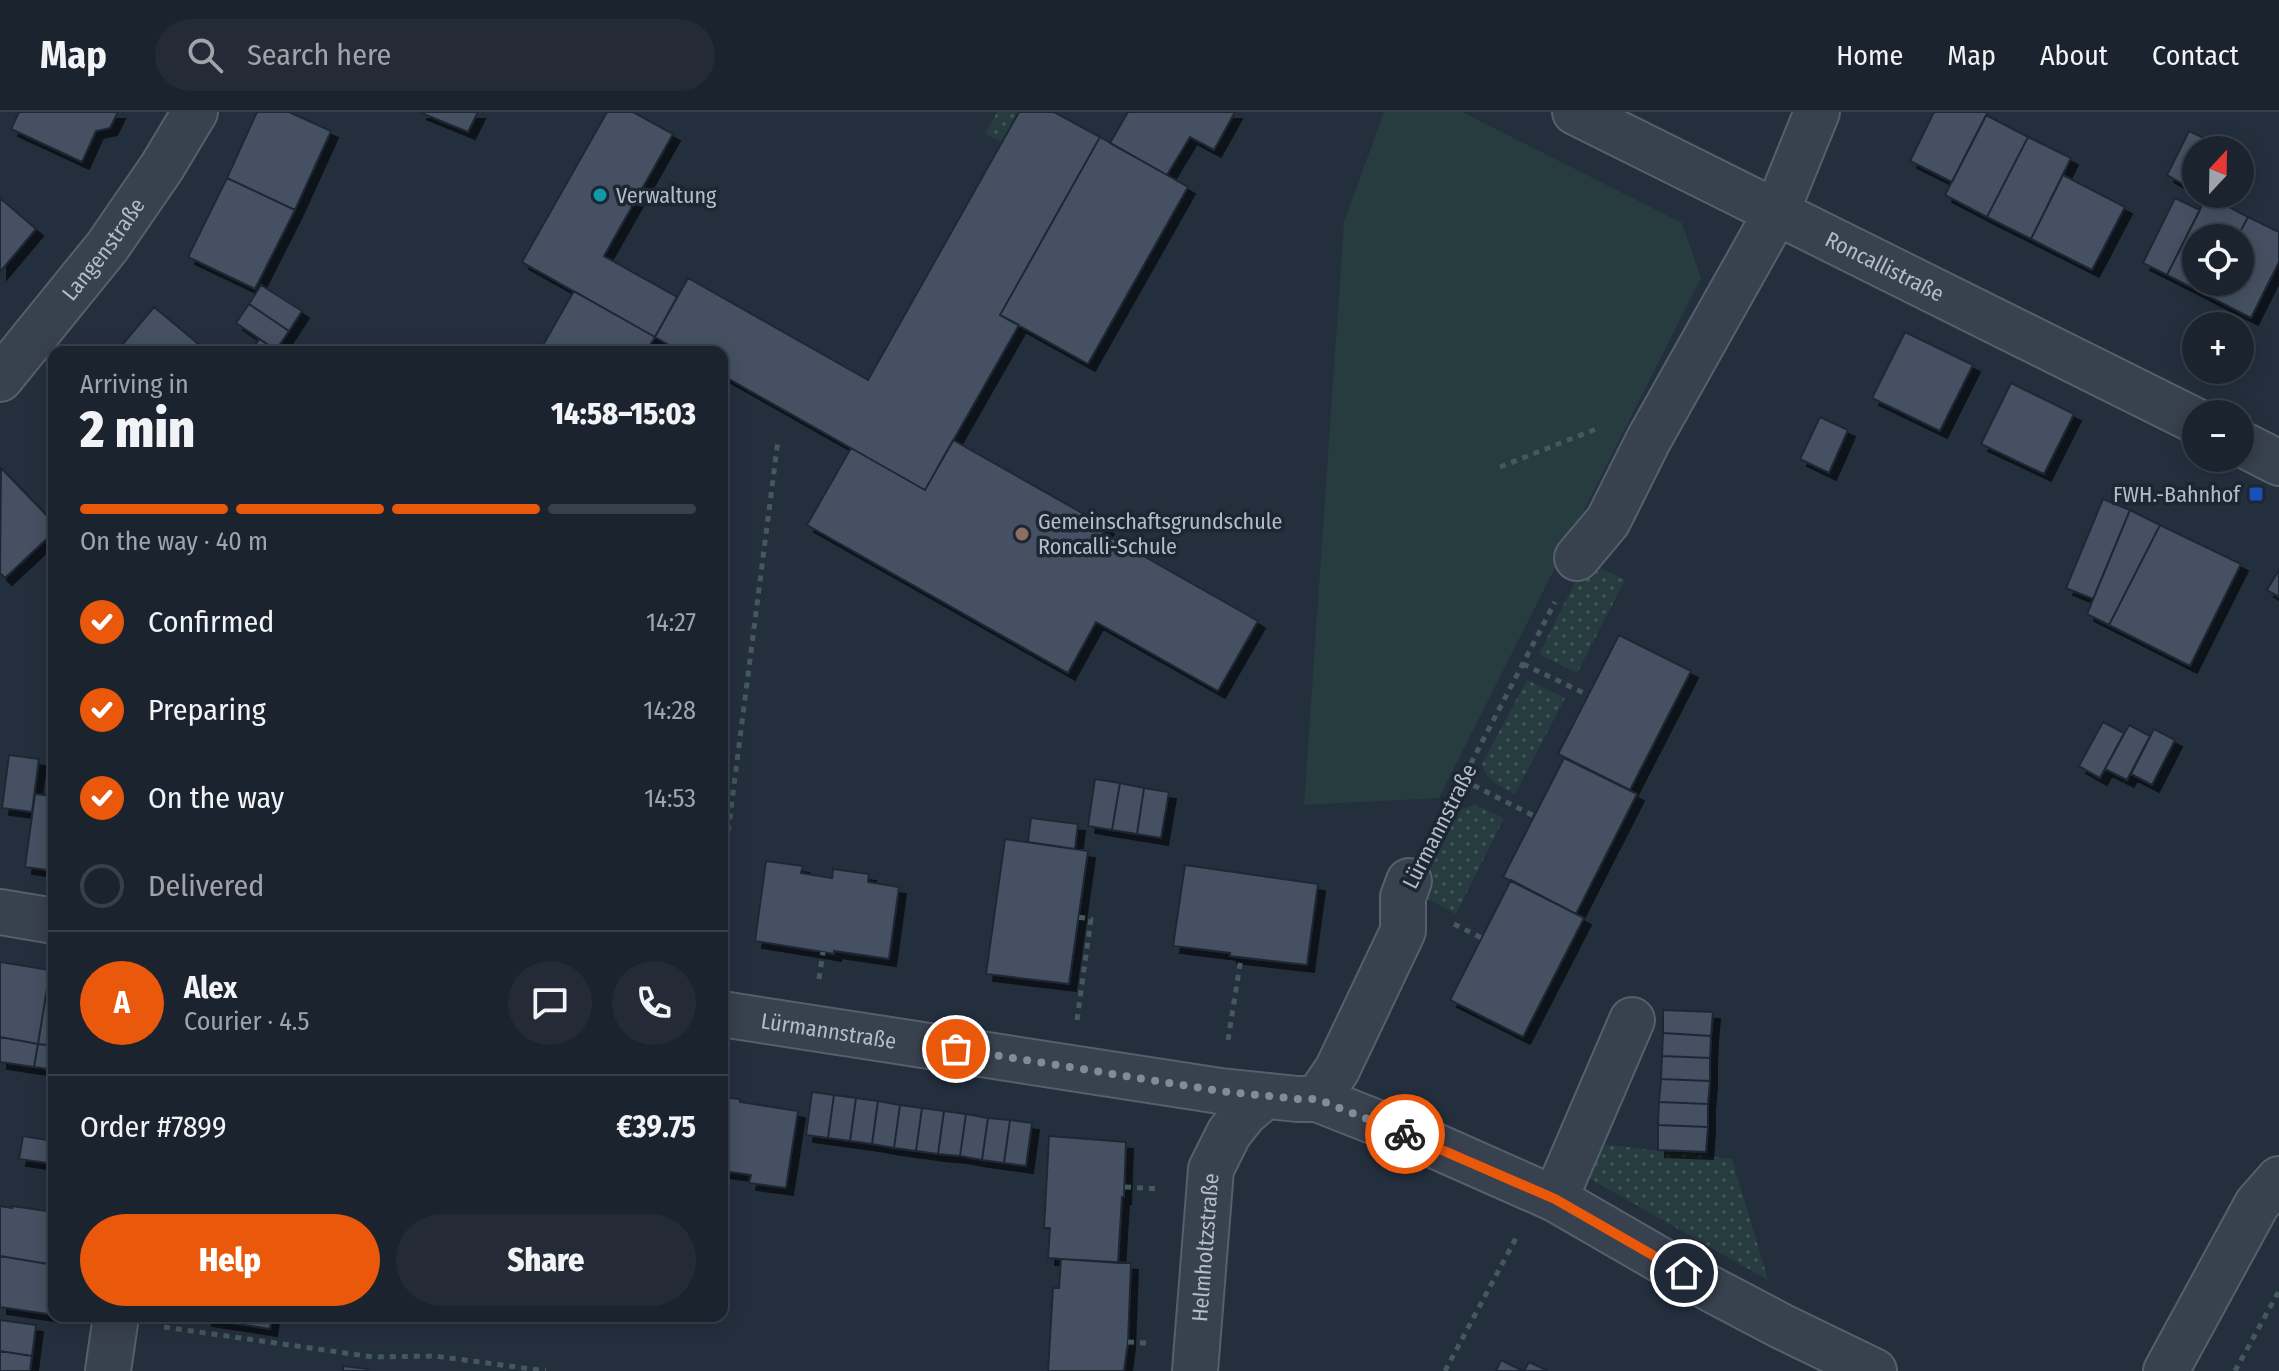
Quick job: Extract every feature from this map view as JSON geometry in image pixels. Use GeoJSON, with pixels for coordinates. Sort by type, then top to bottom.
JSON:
{"type":"FeatureCollection","features":[{"type":"Feature","properties":{"kind":"street","name":"Langenstraße"},"geometry":{"type":"LineString","coordinates":[[0,379],[107,247],[195,112]]}},
{"type":"Feature","properties":{"kind":"street","name":"Roncallistraße"},"geometry":{"type":"LineString","coordinates":[[1575,112],[2182,414]]}},
{"type":"Feature","properties":{"kind":"street"},"geometry":{"type":"LineString","coordinates":[[1577,558],[1608,521],[1649,439],[1776,213],[1817,112]]}},
{"type":"Feature","properties":{"kind":"street"},"geometry":{"type":"LineString","coordinates":[[2254,450],[2279,463]]}},
{"type":"Feature","properties":{"kind":"street","name":"Lürmannstraße"},"geometry":{"type":"LineString","coordinates":[[1317,1099],[1337,1070],[1403,931],[1403,897],[1409,881]]}},
{"type":"Feature","properties":{"kind":"street"},"geometry":{"type":"LineString","coordinates":[[0,912],[48,920]]}},
{"type":"Feature","properties":{"kind":"street","name":"Lürmannstraße"},"geometry":{"type":"LineString","coordinates":[[728,1015],[1220,1091],[1317,1099],[1548,1195],[1709,1288],[1874,1371]]}},
{"type":"Feature","properties":{"kind":"street"},"geometry":{"type":"LineString","coordinates":[[1548,1195],[1632,1020]]}},
{"type":"Feature","properties":{"kind":"street","name":"Helmholtzstraße"},"geometry":{"type":"LineString","coordinates":[[1195,1371],[1211,1169],[1229,1133],[1245,1113],[1265,1096]]}},
{"type":"Feature","properties":{"kind":"street"},"geometry":{"type":"LineString","coordinates":[[2166,1371],[2257,1204],[2279,1179]]}},
{"type":"Feature","properties":{"kind":"street"},"geometry":{"type":"LineString","coordinates":[[108,1371],[115,1322]]}},
{"type":"Feature","properties":{"kind":"path"},"geometry":{"type":"LineString","coordinates":[[1500,467],[1611,423],[1649,439]]}},
{"type":"Feature","properties":{"kind":"path"},"geometry":{"type":"LineString","coordinates":[[728,825],[778,440]]}},
{"type":"Feature","properties":{"kind":"path","name":"Lürmannstraße"},"geometry":{"type":"LineString","coordinates":[[1409,881],[1577,558]]}},
{"type":"Feature","properties":{"kind":"path"},"geometry":{"type":"LineString","coordinates":[[1523,664],[1588,695]]}},
{"type":"Feature","properties":{"kind":"path"},"geometry":{"type":"LineString","coordinates":[[1463,780],[1534,816]]}},
{"type":"Feature","properties":{"kind":"path"},"geometry":{"type":"LineString","coordinates":[[1070,1067],[1091,919],[1078,917]]}},
{"type":"Feature","properties":{"kind":"path"},"geometry":{"type":"LineString","coordinates":[[1220,1091],[1241,958]]}},
{"type":"Feature","properties":{"kind":"path"},"geometry":{"type":"LineString","coordinates":[[1445,1371],[1548,1195]]}},
{"type":"Feature","properties":{"kind":"path"},"geometry":{"type":"LineString","coordinates":[[2235,1371],[2279,1291]]}},
{"type":"Feature","properties":{"kind":"path"},"geometry":{"type":"LineString","coordinates":[[142,1322],[373,1357],[435,1356],[546,1371]]}},
{"type":"Feature","properties":{"kind":"green space"},"geometry":{"type":"Polygon","coordinates":[[[997,112],[1019,112],[1002,142],[985,134],[997,112]]]}},
{"type":"Feature","properties":{"kind":"green space"},"geometry":{"type":"Polygon","coordinates":[[[1384,112],[1462,112],[1682,223],[1701,278],[1439,798],[1304,805],[1344,222],[1384,112]]]}},
{"type":"Feature","properties":{"kind":"green space"},"geometry":{"type":"Polygon","coordinates":[[[1586,561],[1625,580],[1577,673],[1539,654],[1586,561]]]}},
{"type":"Feature","properties":{"kind":"green space"},"geometry":{"type":"Polygon","coordinates":[[[1527,680],[1565,698],[1515,794],[1491,779],[1482,764],[1527,680]]]}},
{"type":"Feature","properties":{"kind":"green space"},"geometry":{"type":"Polygon","coordinates":[[[1475,805],[1504,818],[1456,914],[1417,893],[1457,815],[1462,809],[1475,805]]]}},
{"type":"Feature","properties":{"kind":"green space"},"geometry":{"type":"Polygon","coordinates":[[[1601,1144],[1732,1159],[1768,1280],[1584,1175],[1601,1144]]]}},
{"type":"Feature","properties":{"kind":"building"},"geometry":{"type":"Polygon","coordinates":[[[19,112],[118,112],[110,128],[96,131],[82,162],[11,129],[19,112]]]}},
{"type":"Feature","properties":{"kind":"building"},"geometry":{"type":"Polygon","coordinates":[[[257,112],[289,112],[331,131],[295,210],[227,178],[257,112]]]}},
{"type":"Feature","properties":{"kind":"building"},"geometry":{"type":"Polygon","coordinates":[[[419,112],[478,112],[468,132],[419,112]]]}},
{"type":"Feature","properties":{"kind":"building","name":"Verwaltung"},"geometry":{"type":"Polygon","coordinates":[[[607,112],[633,112],[673,134],[604,256],[677,297],[655,337],[522,262],[607,112]]]}},
{"type":"Feature","properties":{"kind":"building"},"geometry":{"type":"Polygon","coordinates":[[[1019,112],[1054,112],[1100,137],[1000,315],[1019,325],[925,490],[728,378],[728,346],[671,346],[655,337],[688,278],[868,380],[1019,112]]]}},
{"type":"Feature","properties":{"kind":"building"},"geometry":{"type":"Polygon","coordinates":[[[1128,112],[1235,112],[1214,150],[1190,137],[1167,175],[1110,143],[1128,112]]]}},
{"type":"Feature","properties":{"kind":"building"},"geometry":{"type":"Polygon","coordinates":[[[1934,112],[1988,112],[1952,182],[1910,161],[1934,112]]]}},
{"type":"Feature","properties":{"kind":"building"},"geometry":{"type":"Polygon","coordinates":[[[1986,115],[2028,137],[1987,217],[1945,195],[1986,115]]]}},
{"type":"Feature","properties":{"kind":"building"},"geometry":{"type":"Polygon","coordinates":[[[1100,137],[1188,187],[1088,364],[1000,315],[1100,137]]]}},
{"type":"Feature","properties":{"kind":"building"},"geometry":{"type":"Polygon","coordinates":[[[2028,137],[2071,158],[2031,239],[1987,217],[2028,137]]]}},
{"type":"Feature","properties":{"kind":"building"},"geometry":{"type":"Polygon","coordinates":[[[2182,145],[2182,183],[2167,175],[2182,145]]]}},
{"type":"Feature","properties":{"kind":"building"},"geometry":{"type":"Polygon","coordinates":[[[2063,175],[2125,207],[2092,270],[2031,239],[2063,175]]]}},
{"type":"Feature","properties":{"kind":"building"},"geometry":{"type":"Polygon","coordinates":[[[227,178],[295,210],[255,289],[188,257],[227,178]]]}},
{"type":"Feature","properties":{"kind":"building"},"geometry":{"type":"Polygon","coordinates":[[[0,198],[36,229],[0,272],[0,198]]]}},
{"type":"Feature","properties":{"kind":"building"},"geometry":{"type":"Polygon","coordinates":[[[2175,198],[2182,201],[2182,208],[2200,210],[2193,224],[2182,224],[2182,245],[2167,275],[2143,263],[2175,198]]]}},
{"type":"Feature","properties":{"kind":"building"},"geometry":{"type":"Polygon","coordinates":[[[2200,208],[2231,208],[2248,217],[2244,224],[2192,224],[2200,208]]]}},
{"type":"Feature","properties":{"kind":"building"},"geometry":{"type":"Polygon","coordinates":[[[2248,217],[2279,232],[2279,262],[2254,312],[2239,312],[2208,296],[2254,296],[2254,224],[2244,224],[2248,217]]]}},
{"type":"Feature","properties":{"kind":"building"},"geometry":{"type":"Polygon","coordinates":[[[2182,245],[2182,283],[2167,275],[2182,245]]]}},
{"type":"Feature","properties":{"kind":"building"},"geometry":{"type":"Polygon","coordinates":[[[261,285],[302,311],[289,331],[249,304],[261,285]]]}},
{"type":"Feature","properties":{"kind":"building"},"geometry":{"type":"Polygon","coordinates":[[[574,291],[655,337],[650,346],[542,346],[574,291]]]}},
{"type":"Feature","properties":{"kind":"building"},"geometry":{"type":"Polygon","coordinates":[[[249,304],[289,331],[279,346],[270,346],[236,323],[249,304]]]}},
{"type":"Feature","properties":{"kind":"building"},"geometry":{"type":"Polygon","coordinates":[[[154,307],[201,346],[121,346],[154,307]]]}},
{"type":"Feature","properties":{"kind":"building"},"geometry":{"type":"Polygon","coordinates":[[[1905,332],[1973,365],[1940,431],[1872,398],[1905,332]]]}},
{"type":"Feature","properties":{"kind":"building"},"geometry":{"type":"Polygon","coordinates":[[[259,339],[270,346],[255,346],[259,339]]]}},
{"type":"Feature","properties":{"kind":"building"},"geometry":{"type":"Polygon","coordinates":[[[2011,383],[2074,414],[2044,474],[1981,444],[2011,383]]]}},
{"type":"Feature","properties":{"kind":"building"},"geometry":{"type":"Polygon","coordinates":[[[1820,417],[1848,430],[1829,473],[1800,459],[1820,417]]]}},
{"type":"Feature","properties":{"kind":"building"},"geometry":{"type":"Polygon","coordinates":[[[953,440],[1107,527],[1103,533],[1258,621],[1218,691],[1096,622],[1068,673],[807,525],[851,448],[925,490],[953,440]]]}},
{"type":"Feature","properties":{"kind":"building"},"geometry":{"type":"Polygon","coordinates":[[[1,468],[48,517],[48,538],[5,578],[0,573],[1,468]]]}},
{"type":"Feature","properties":{"kind":"building"},"geometry":{"type":"Polygon","coordinates":[[[2103,499],[2130,510],[2093,599],[2066,588],[2103,499]]]}},
{"type":"Feature","properties":{"kind":"building"},"geometry":{"type":"Polygon","coordinates":[[[2130,510],[2160,525],[2109,625],[2087,614],[2130,510]]]}},
{"type":"Feature","properties":{"kind":"building"},"geometry":{"type":"Polygon","coordinates":[[[2160,525],[2241,564],[2190,666],[2109,625],[2160,525]]]}},
{"type":"Feature","properties":{"kind":"building"},"geometry":{"type":"Polygon","coordinates":[[[2279,570],[2279,597],[2267,590],[2279,570]]]}},
{"type":"Feature","properties":{"kind":"building"},"geometry":{"type":"Polygon","coordinates":[[[1619,635],[1691,671],[1630,790],[1558,754],[1619,635]]]}},
{"type":"Feature","properties":{"kind":"building"},"geometry":{"type":"Polygon","coordinates":[[[2103,722],[2124,733],[2100,778],[2079,766],[2103,722]]]}},
{"type":"Feature","properties":{"kind":"building"},"geometry":{"type":"Polygon","coordinates":[[[2129,725],[2150,736],[2127,780],[2105,769],[2129,725]]]}},
{"type":"Feature","properties":{"kind":"building"},"geometry":{"type":"Polygon","coordinates":[[[2154,729],[2175,740],[2152,785],[2131,774],[2154,729]]]}},
{"type":"Feature","properties":{"kind":"building"},"geometry":{"type":"Polygon","coordinates":[[[9,755],[39,759],[32,812],[2,808],[9,755]]]}},
{"type":"Feature","properties":{"kind":"building"},"geometry":{"type":"Polygon","coordinates":[[[1564,758],[1637,794],[1576,914],[1503,877],[1564,758]]]}},
{"type":"Feature","properties":{"kind":"building"},"geometry":{"type":"Polygon","coordinates":[[[1095,779],[1120,783],[1112,830],[1088,826],[1095,779]]]}},
{"type":"Feature","properties":{"kind":"building"},"geometry":{"type":"Polygon","coordinates":[[[1120,783],[1144,788],[1137,834],[1112,830],[1120,783]]]}},
{"type":"Feature","properties":{"kind":"building"},"geometry":{"type":"Polygon","coordinates":[[[1144,788],[1169,792],[1161,838],[1137,834],[1144,788]]]}},
{"type":"Feature","properties":{"kind":"building"},"geometry":{"type":"Polygon","coordinates":[[[35,794],[48,795],[48,870],[25,867],[35,794]]]}},
{"type":"Feature","properties":{"kind":"building"},"geometry":{"type":"Polygon","coordinates":[[[1031,818],[1078,824],[1075,849],[1028,842],[1031,818]]]}},
{"type":"Feature","properties":{"kind":"building"},"geometry":{"type":"Polygon","coordinates":[[[1005,839],[1088,851],[1069,984],[986,974],[1005,839]]]}},
{"type":"Feature","properties":{"kind":"building"},"geometry":{"type":"Polygon","coordinates":[[[766,861],[803,866],[801,873],[832,878],[833,869],[869,874],[868,882],[899,887],[889,959],[755,941],[766,861]]]}},
{"type":"Feature","properties":{"kind":"building"},"geometry":{"type":"Polygon","coordinates":[[[1185,865],[1318,884],[1307,965],[1173,946],[1185,865]]]}},
{"type":"Feature","properties":{"kind":"building"},"geometry":{"type":"Polygon","coordinates":[[[1511,880],[1584,918],[1523,1037],[1450,1000],[1511,880]]]}},
{"type":"Feature","properties":{"kind":"building"},"geometry":{"type":"Polygon","coordinates":[[[0,962],[48,970],[38,1044],[0,1037],[0,962]]]}},
{"type":"Feature","properties":{"kind":"building"},"geometry":{"type":"Polygon","coordinates":[[[48,982],[48,1045],[38,1044],[48,982]]]}},
{"type":"Feature","properties":{"kind":"building"},"geometry":{"type":"Polygon","coordinates":[[[1663,1010],[1713,1012],[1711,1036],[1663,1033],[1663,1010]]]}},
{"type":"Feature","properties":{"kind":"building"},"geometry":{"type":"Polygon","coordinates":[[[1663,1033],[1711,1036],[1710,1058],[1662,1056],[1663,1033]]]}},
{"type":"Feature","properties":{"kind":"building"},"geometry":{"type":"Polygon","coordinates":[[[0,1037],[38,1044],[34,1067],[0,1062],[0,1037]]]}},
{"type":"Feature","properties":{"kind":"building"},"geometry":{"type":"Polygon","coordinates":[[[38,1044],[48,1045],[48,1069],[34,1067],[38,1044]]]}},
{"type":"Feature","properties":{"kind":"building"},"geometry":{"type":"Polygon","coordinates":[[[1662,1056],[1710,1058],[1710,1081],[1661,1079],[1662,1056]]]}},
{"type":"Feature","properties":{"kind":"building"},"geometry":{"type":"Polygon","coordinates":[[[1661,1079],[1710,1081],[1708,1104],[1659,1102],[1661,1079]]]}},
{"type":"Feature","properties":{"kind":"building"},"geometry":{"type":"Polygon","coordinates":[[[812,1092],[834,1095],[828,1138],[806,1135],[812,1092]]]}},
{"type":"Feature","properties":{"kind":"building"},"geometry":{"type":"Polygon","coordinates":[[[834,1095],[856,1098],[850,1141],[828,1138],[834,1095]]]}},
{"type":"Feature","properties":{"kind":"building"},"geometry":{"type":"Polygon","coordinates":[[[728,1098],[798,1111],[786,1188],[749,1183],[751,1175],[728,1172],[728,1098]]]}},
{"type":"Feature","properties":{"kind":"building"},"geometry":{"type":"Polygon","coordinates":[[[856,1098],[878,1101],[872,1144],[850,1141],[856,1098]]]}},
{"type":"Feature","properties":{"kind":"building"},"geometry":{"type":"Polygon","coordinates":[[[878,1101],[900,1105],[894,1148],[872,1144],[878,1101]]]}},
{"type":"Feature","properties":{"kind":"building"},"geometry":{"type":"Polygon","coordinates":[[[1659,1102],[1708,1104],[1708,1127],[1658,1125],[1659,1102]]]}},
{"type":"Feature","properties":{"kind":"building"},"geometry":{"type":"Polygon","coordinates":[[[900,1105],[922,1108],[916,1151],[894,1148],[900,1105]]]}},
{"type":"Feature","properties":{"kind":"building"},"geometry":{"type":"Polygon","coordinates":[[[922,1108],[944,1111],[938,1154],[916,1151],[922,1108]]]}},
{"type":"Feature","properties":{"kind":"building"},"geometry":{"type":"Polygon","coordinates":[[[944,1111],[966,1114],[960,1156],[938,1154],[944,1111]]]}},
{"type":"Feature","properties":{"kind":"building"},"geometry":{"type":"Polygon","coordinates":[[[966,1114],[988,1118],[982,1160],[960,1156],[966,1114]]]}},
{"type":"Feature","properties":{"kind":"building"},"geometry":{"type":"Polygon","coordinates":[[[988,1118],[1010,1120],[1004,1163],[982,1160],[988,1118]]]}},
{"type":"Feature","properties":{"kind":"building"},"geometry":{"type":"Polygon","coordinates":[[[1010,1120],[1032,1123],[1026,1166],[1004,1163],[1010,1120]]]}},
{"type":"Feature","properties":{"kind":"building"},"geometry":{"type":"Polygon","coordinates":[[[1658,1125],[1708,1127],[1706,1152],[1658,1150],[1658,1125]]]}},
{"type":"Feature","properties":{"kind":"building"},"geometry":{"type":"Polygon","coordinates":[[[23,1136],[48,1140],[48,1163],[19,1159],[23,1136]]]}},
{"type":"Feature","properties":{"kind":"building"},"geometry":{"type":"Polygon","coordinates":[[[1049,1136],[1126,1142],[1118,1263],[1048,1258],[1050,1228],[1044,1228],[1049,1136]]]}},
{"type":"Feature","properties":{"kind":"building"},"geometry":{"type":"Polygon","coordinates":[[[0,1206],[48,1211],[48,1264],[0,1256],[0,1206]]]}},
{"type":"Feature","properties":{"kind":"building"},"geometry":{"type":"Polygon","coordinates":[[[0,1256],[48,1264],[48,1314],[0,1307],[0,1256]]]}},
{"type":"Feature","properties":{"kind":"building"},"geometry":{"type":"Polygon","coordinates":[[[1061,1259],[1131,1263],[1124,1371],[1048,1371],[1053,1288],[1059,1288],[1061,1259]]]}},
{"type":"Feature","properties":{"kind":"building"},"geometry":{"type":"Polygon","coordinates":[[[0,1320],[36,1325],[32,1356],[0,1351],[0,1320]]]}},
{"type":"Feature","properties":{"kind":"building"},"geometry":{"type":"Polygon","coordinates":[[[224,1322],[271,1322],[270,1329],[224,1322]]]}},
{"type":"Feature","properties":{"kind":"building"},"geometry":{"type":"Polygon","coordinates":[[[0,1351],[32,1356],[30,1371],[0,1371],[0,1351]]]}},
{"type":"Feature","properties":{"kind":"building"},"geometry":{"type":"Polygon","coordinates":[[[1501,1360],[1523,1371],[1496,1371],[1501,1360]]]}},
{"type":"Feature","properties":{"kind":"building"},"geometry":{"type":"Polygon","coordinates":[[[1529,1362],[1548,1371],[1524,1371],[1529,1362]]]}},
{"type":"Feature","properties":{"kind":"building"},"geometry":{"type":"Polygon","coordinates":[[[343,1366],[368,1369],[343,1371],[343,1366]]]}},
{"type":"Feature","properties":{"kind":"way so far"},"geometry":{"type":"LineString","coordinates":[[956,1049],[1220,1091],[1317,1099],[1405,1134]]}},
{"type":"Feature","properties":{"kind":"place","name":"Verwaltung"},"geometry":{"type":"Point","coordinates":[600,195]}},
{"type":"Feature","properties":{"kind":"place","name":"FWH.-Bahnhof"},"geometry":{"type":"Point","coordinates":[2256,494]}},
{"type":"Feature","properties":{"kind":"place","name":"Gemeinschaftsgrundschule Roncalli-Schule"},"geometry":{"type":"Point","coordinates":[1022,534]}},
{"type":"Feature","properties":{"kind":"route"},"geometry":{"type":"LineString","coordinates":[[1405,1134],[1555,1199],[1684,1273]]}}]}
